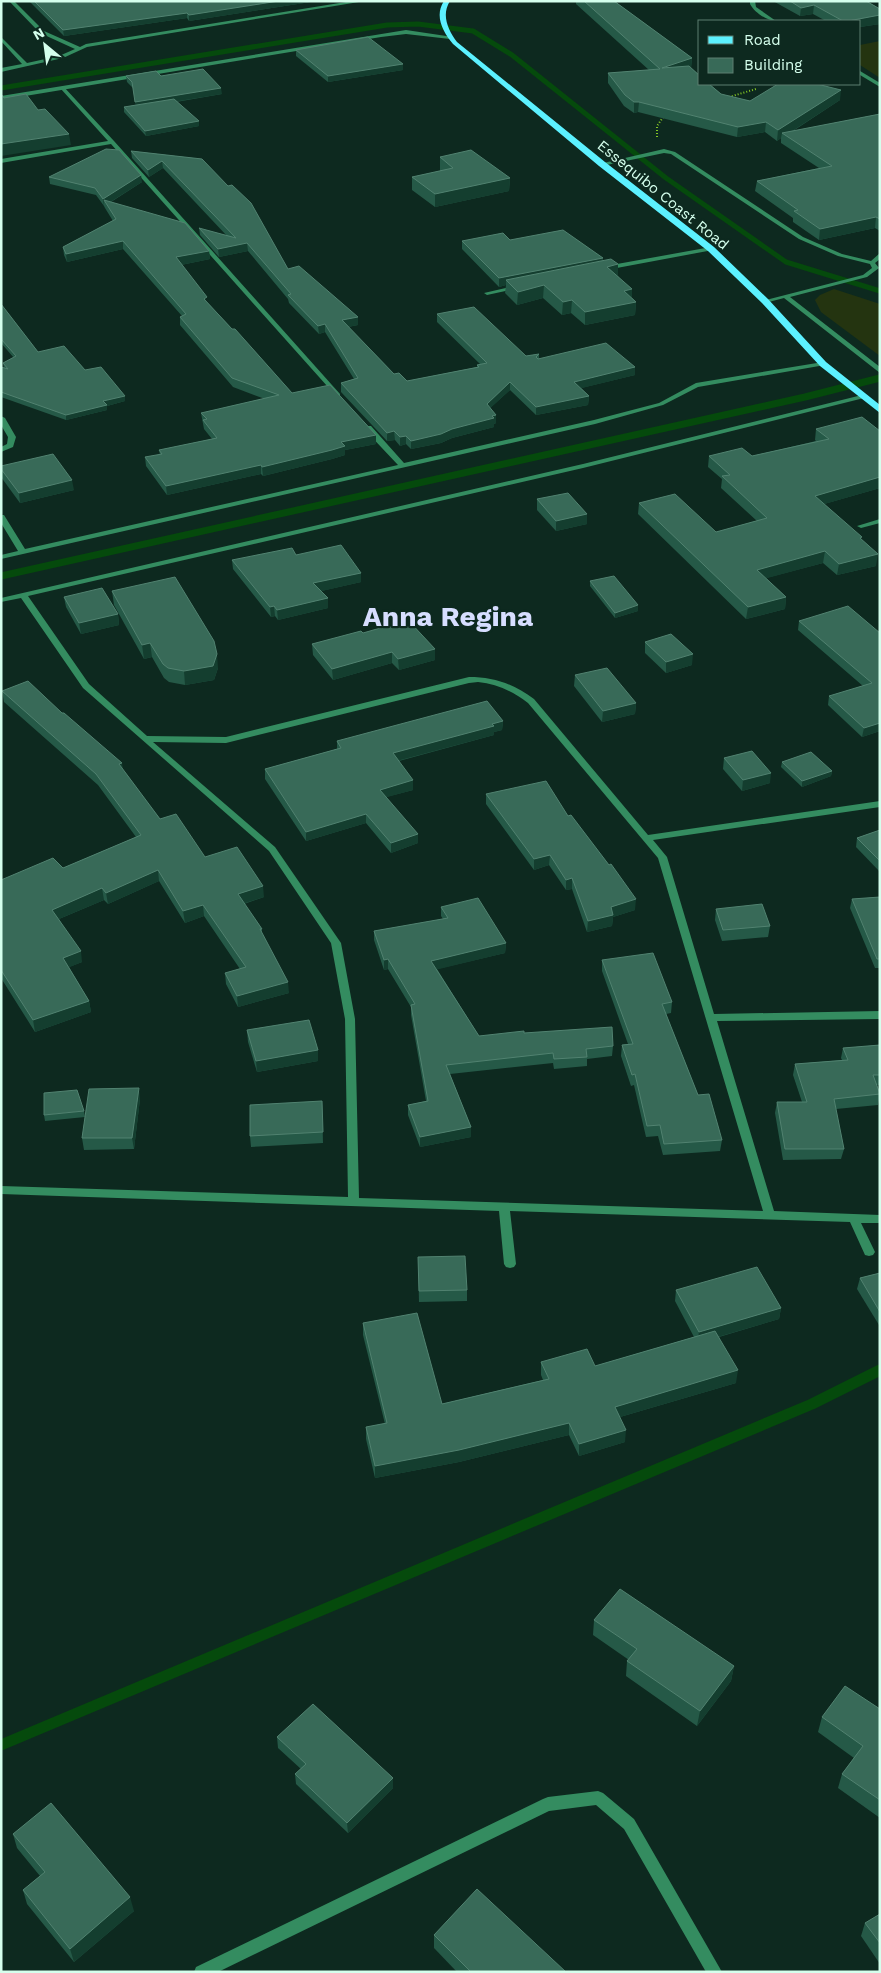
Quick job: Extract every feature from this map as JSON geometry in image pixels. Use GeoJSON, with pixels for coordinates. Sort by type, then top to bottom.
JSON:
{"type":"FeatureCollection","features":[{"type":"Feature","properties":{"kind":"main road","name":"Essequibo Coast Road"},"geometry":{"type":"LineString","coordinates":[[447,1],[443,5],[442,16],[449,35],[455,43],[602,164],[711,249],[764,301],[831,372],[880,410]]}},
{"type":"Feature","properties":{"kind":"street"},"geometry":{"type":"LineString","coordinates":[[11,1],[42,32],[80,49]]}},
{"type":"Feature","properties":{"kind":"street"},"geometry":{"type":"LineString","coordinates":[[322,1],[328,6]]}},
{"type":"Feature","properties":{"kind":"street"},"geometry":{"type":"LineString","coordinates":[[1,70],[60,57],[80,49],[159,34],[363,1]]}},
{"type":"Feature","properties":{"kind":"street"},"geometry":{"type":"LineString","coordinates":[[753,1],[754,8],[772,20]]}},
{"type":"Feature","properties":{"kind":"street"},"geometry":{"type":"LineString","coordinates":[[1,98],[381,35],[406,32],[449,35]]}},
{"type":"Feature","properties":{"kind":"street"},"geometry":{"type":"LineString","coordinates":[[1,38],[25,64]]}},
{"type":"Feature","properties":{"kind":"street"},"geometry":{"type":"LineString","coordinates":[[861,74],[880,85]]}},
{"type":"Feature","properties":{"kind":"street"},"geometry":{"type":"LineString","coordinates":[[62,88],[341,398]]}},
{"type":"Feature","properties":{"kind":"street"},"geometry":{"type":"LineString","coordinates":[[1,161],[112,142]]}},
{"type":"Feature","properties":{"kind":"street"},"geometry":{"type":"LineString","coordinates":[[602,164],[664,151],[682,158],[801,238],[840,255],[872,263],[876,268],[865,276],[764,301]]}},
{"type":"Feature","properties":{"kind":"street"},"geometry":{"type":"LineString","coordinates":[[601,270],[711,249]]}},
{"type":"Feature","properties":{"kind":"street"},"geometry":{"type":"LineString","coordinates":[[872,263],[880,255]]}},
{"type":"Feature","properties":{"kind":"street"},"geometry":{"type":"LineString","coordinates":[[487,293],[525,285]]}},
{"type":"Feature","properties":{"kind":"street"},"geometry":{"type":"LineString","coordinates":[[785,296],[880,371]]}},
{"type":"Feature","properties":{"kind":"street"},"geometry":{"type":"LineString","coordinates":[[1,557],[595,422],[661,404],[696,385],[823,364]]}},
{"type":"Feature","properties":{"kind":"street"},"geometry":{"type":"LineString","coordinates":[[1,600],[582,466],[858,394]]}},
{"type":"Feature","properties":{"kind":"street"},"geometry":{"type":"LineString","coordinates":[[1,418],[12,437],[10,445],[1,450]]}},
{"type":"Feature","properties":{"kind":"street"},"geometry":{"type":"LineString","coordinates":[[360,420],[403,466]]}},
{"type":"Feature","properties":{"kind":"street"},"geometry":{"type":"LineString","coordinates":[[1,517],[23,552]]}},
{"type":"Feature","properties":{"kind":"street"},"geometry":{"type":"LineString","coordinates":[[861,526],[880,521]]}},
{"type":"Feature","properties":{"kind":"street"},"geometry":{"type":"LineString","coordinates":[[23,595],[86,686],[272,849],[336,942],[350,1019],[354,1202]]}},
{"type":"Feature","properties":{"kind":"street"},"geometry":{"type":"LineString","coordinates":[[145,739],[226,740],[469,680],[485,680],[509,686],[531,701],[662,857],[770,1216]]}},
{"type":"Feature","properties":{"kind":"street"},"geometry":{"type":"LineString","coordinates":[[646,838],[880,804]]}},
{"type":"Feature","properties":{"kind":"street"},"geometry":{"type":"LineString","coordinates":[[710,1018],[880,1015]]}},
{"type":"Feature","properties":{"kind":"street"},"geometry":{"type":"LineString","coordinates":[[1,1190],[880,1219]]}},
{"type":"Feature","properties":{"kind":"street"},"geometry":{"type":"LineString","coordinates":[[504,1207],[510,1264]]}},
{"type":"Feature","properties":{"kind":"street"},"geometry":{"type":"LineString","coordinates":[[854,1219],[869,1252]]}},
{"type":"Feature","properties":{"kind":"street"},"geometry":{"type":"LineString","coordinates":[[201,1972],[548,1804],[598,1798],[629,1824],[715,1972]]}},
{"type":"Feature","properties":{"kind":"path"},"geometry":{"type":"LineString","coordinates":[[722,99],[756,89]]}},
{"type":"Feature","properties":{"kind":"path"},"geometry":{"type":"LineString","coordinates":[[664,151],[655,132],[660,120],[666,114]]}},
{"type":"Feature","properties":{"kind":"green space"},"geometry":{"type":"Polygon","coordinates":[[[880,41],[880,78],[861,66],[861,45],[880,41]]]}},
{"type":"Feature","properties":{"kind":"green space"},"geometry":{"type":"Polygon","coordinates":[[[834,289],[880,304],[880,356],[821,312],[815,300],[820,295],[834,289]]]}},
{"type":"Feature","properties":{"kind":"building"},"geometry":{"type":"Polygon","coordinates":[[[34,1],[279,1],[189,15],[187,13],[63,30],[34,1]]]}},
{"type":"Feature","properties":{"kind":"building"},"geometry":{"type":"Polygon","coordinates":[[[584,1],[614,1],[692,58],[662,68],[689,66],[698,74],[698,85],[710,85],[721,94],[750,101],[776,85],[821,85],[841,90],[778,130],[766,122],[738,127],[634,102],[625,95],[608,73],[660,69],[584,1]]]}},
{"type":"Feature","properties":{"kind":"building"},"geometry":{"type":"Polygon","coordinates":[[[790,1],[866,1],[880,9],[880,15],[853,20],[841,20],[814,5],[801,8],[790,1]]]}},
{"type":"Feature","properties":{"kind":"building"},"geometry":{"type":"Polygon","coordinates":[[[368,37],[403,64],[328,76],[296,50],[368,37]]]}},
{"type":"Feature","properties":{"kind":"building"},"geometry":{"type":"Polygon","coordinates":[[[203,69],[221,88],[135,102],[132,82],[126,76],[156,71],[161,76],[203,69]]]}},
{"type":"Feature","properties":{"kind":"building"},"geometry":{"type":"Polygon","coordinates":[[[1,94],[4,98],[26,94],[38,110],[45,109],[69,134],[1,144],[1,94]]]}},
{"type":"Feature","properties":{"kind":"building"},"geometry":{"type":"Polygon","coordinates":[[[174,99],[199,121],[145,131],[124,107],[174,99]]]}},
{"type":"Feature","properties":{"kind":"building"},"geometry":{"type":"Polygon","coordinates":[[[880,114],[880,219],[876,217],[820,229],[794,211],[798,210],[757,181],[832,166],[782,133],[880,114]]]}},
{"type":"Feature","properties":{"kind":"building"},"geometry":{"type":"Polygon","coordinates":[[[106,149],[119,150],[141,175],[103,199],[95,188],[49,177],[106,149]]]}},
{"type":"Feature","properties":{"kind":"building"},"geometry":{"type":"Polygon","coordinates":[[[471,150],[510,178],[435,194],[412,177],[453,168],[440,157],[471,150]]]}},
{"type":"Feature","properties":{"kind":"building"},"geometry":{"type":"Polygon","coordinates":[[[131,151],[202,159],[228,186],[232,185],[251,203],[288,269],[299,266],[358,317],[342,320],[394,374],[399,373],[407,381],[479,367],[477,365],[487,363],[437,314],[474,307],[526,356],[539,354],[536,357],[538,359],[606,343],[635,367],[574,382],[589,396],[536,407],[510,382],[487,404],[496,415],[492,416],[494,418],[411,441],[406,436],[400,437],[394,431],[387,433],[341,383],[358,378],[325,324],[318,326],[288,295],[291,294],[247,243],[218,249],[199,228],[236,238],[162,161],[148,170],[131,151]]]}},
{"type":"Feature","properties":{"kind":"building"},"geometry":{"type":"Polygon","coordinates":[[[104,200],[185,223],[209,251],[176,257],[207,297],[204,299],[232,329],[235,329],[292,393],[330,385],[376,435],[341,442],[345,446],[262,467],[261,465],[166,486],[145,457],[162,454],[159,450],[217,438],[203,420],[207,419],[201,413],[279,395],[232,378],[180,317],[186,314],[123,241],[66,254],[63,247],[116,219],[104,200]]]}},
{"type":"Feature","properties":{"kind":"building"},"geometry":{"type":"Polygon","coordinates":[[[563,230],[603,258],[499,278],[462,241],[503,233],[510,240],[563,230]]]}},
{"type":"Feature","properties":{"kind":"building"},"geometry":{"type":"Polygon","coordinates":[[[611,259],[618,264],[607,267],[632,289],[624,291],[636,302],[585,312],[572,300],[563,302],[544,285],[518,292],[506,280],[611,259]]]}},
{"type":"Feature","properties":{"kind":"building"},"geometry":{"type":"Polygon","coordinates":[[[1,304],[38,352],[64,346],[85,370],[101,367],[125,396],[103,401],[107,405],[66,415],[1,392],[1,367],[8,369],[3,363],[16,356],[1,339],[1,304]]]}},
{"type":"Feature","properties":{"kind":"building"},"geometry":{"type":"Polygon","coordinates":[[[862,417],[880,431],[880,477],[815,496],[862,537],[860,538],[878,554],[839,564],[825,551],[757,570],[786,597],[748,607],[639,503],[675,494],[716,532],[767,518],[722,476],[730,475],[709,456],[742,448],[752,456],[829,439],[816,429],[862,417]]]}},
{"type":"Feature","properties":{"kind":"building"},"geometry":{"type":"Polygon","coordinates":[[[53,454],[72,480],[19,493],[1,469],[1,466],[53,454]]]}},
{"type":"Feature","properties":{"kind":"building"},"geometry":{"type":"Polygon","coordinates":[[[568,493],[587,514],[556,521],[537,499],[568,493]]]}},
{"type":"Feature","properties":{"kind":"building"},"geometry":{"type":"Polygon","coordinates":[[[341,545],[361,573],[313,583],[328,598],[277,610],[274,606],[270,607],[232,560],[292,548],[296,555],[341,545]]]}},
{"type":"Feature","properties":{"kind":"building"},"geometry":{"type":"Polygon","coordinates":[[[614,576],[638,605],[615,613],[590,581],[614,576]]]}},
{"type":"Feature","properties":{"kind":"building"},"geometry":{"type":"Polygon","coordinates":[[[175,577],[214,641],[217,654],[213,666],[184,671],[168,668],[163,664],[150,643],[142,645],[112,591],[175,577]]]}},
{"type":"Feature","properties":{"kind":"building"},"geometry":{"type":"Polygon","coordinates":[[[102,588],[118,614],[79,623],[64,597],[102,588]]]}},
{"type":"Feature","properties":{"kind":"building"},"geometry":{"type":"Polygon","coordinates":[[[848,606],[880,633],[880,723],[864,728],[829,696],[872,683],[799,621],[848,606]]]}},
{"type":"Feature","properties":{"kind":"building"},"geometry":{"type":"Polygon","coordinates":[[[408,620],[435,649],[398,659],[392,652],[332,669],[312,644],[361,631],[363,633],[408,620]]]}},
{"type":"Feature","properties":{"kind":"building"},"geometry":{"type":"Polygon","coordinates":[[[671,634],[693,654],[666,662],[645,642],[671,634]]]}},
{"type":"Feature","properties":{"kind":"building"},"geometry":{"type":"Polygon","coordinates":[[[607,668],[636,703],[603,711],[575,675],[607,668]]]}},
{"type":"Feature","properties":{"kind":"building"},"geometry":{"type":"Polygon","coordinates":[[[28,681],[62,713],[122,763],[119,764],[160,819],[176,814],[205,857],[237,847],[263,886],[238,894],[262,929],[260,929],[288,982],[237,996],[225,973],[246,967],[203,905],[183,911],[158,870],[106,893],[102,888],[52,910],[81,951],[63,958],[89,1001],[33,1020],[1,970],[1,880],[53,858],[63,868],[141,835],[96,774],[2,691],[28,681]]]}},
{"type":"Feature","properties":{"kind":"building"},"geometry":{"type":"Polygon","coordinates":[[[487,701],[503,721],[492,724],[494,726],[393,753],[413,780],[380,790],[418,834],[391,843],[366,814],[306,832],[265,769],[341,748],[337,741],[487,701]]]}},
{"type":"Feature","properties":{"kind":"building"},"geometry":{"type":"Polygon","coordinates":[[[752,751],[771,773],[743,780],[724,758],[752,751]]]}},
{"type":"Feature","properties":{"kind":"building"},"geometry":{"type":"Polygon","coordinates":[[[811,752],[832,771],[802,781],[782,762],[811,752]]]}},
{"type":"Feature","properties":{"kind":"building"},"geometry":{"type":"Polygon","coordinates":[[[546,781],[568,816],[571,815],[609,865],[611,864],[636,899],[611,907],[613,915],[588,921],[572,878],[566,880],[550,855],[534,859],[486,794],[546,781]]]}},
{"type":"Feature","properties":{"kind":"building"},"geometry":{"type":"Polygon","coordinates":[[[880,830],[880,861],[857,838],[880,830]]]}},
{"type":"Feature","properties":{"kind":"building"},"geometry":{"type":"Polygon","coordinates":[[[880,897],[880,959],[877,959],[852,899],[880,897]]]}},
{"type":"Feature","properties":{"kind":"building"},"geometry":{"type":"Polygon","coordinates":[[[478,898],[506,943],[431,961],[479,1036],[524,1031],[524,1033],[612,1027],[613,1046],[586,1049],[587,1057],[554,1059],[553,1053],[446,1065],[471,1127],[420,1137],[408,1105],[428,1101],[411,1005],[415,1004],[388,959],[384,960],[374,931],[448,918],[441,907],[478,898]]]}},
{"type":"Feature","properties":{"kind":"building"},"geometry":{"type":"Polygon","coordinates":[[[762,904],[770,926],[723,930],[716,909],[762,904]]]}},
{"type":"Feature","properties":{"kind":"building"},"geometry":{"type":"Polygon","coordinates":[[[653,953],[672,1002],[662,1004],[698,1095],[709,1094],[722,1140],[664,1144],[660,1125],[647,1126],[635,1074],[632,1075],[622,1045],[633,1044],[602,960],[653,953]]]}},
{"type":"Feature","properties":{"kind":"building"},"geometry":{"type":"Polygon","coordinates":[[[309,1020],[318,1050],[256,1061],[247,1030],[309,1020]]]}},
{"type":"Feature","properties":{"kind":"building"},"geometry":{"type":"Polygon","coordinates":[[[880,1045],[880,1075],[873,1075],[880,1094],[834,1099],[844,1149],[785,1149],[777,1102],[807,1102],[795,1064],[848,1060],[843,1048],[880,1045]]]}},
{"type":"Feature","properties":{"kind":"building"},"geometry":{"type":"Polygon","coordinates":[[[139,1088],[132,1138],[82,1138],[89,1089],[139,1088]]]}},
{"type":"Feature","properties":{"kind":"building"},"geometry":{"type":"Polygon","coordinates":[[[77,1090],[84,1111],[44,1115],[44,1093],[77,1090]]]}},
{"type":"Feature","properties":{"kind":"building"},"geometry":{"type":"Polygon","coordinates":[[[322,1101],[323,1132],[250,1136],[250,1105],[322,1101]]]}},
{"type":"Feature","properties":{"kind":"building"},"geometry":{"type":"Polygon","coordinates":[[[465,1256],[467,1290],[419,1291],[418,1257],[465,1256]]]}},
{"type":"Feature","properties":{"kind":"building"},"geometry":{"type":"Polygon","coordinates":[[[757,1267],[781,1308],[699,1332],[676,1290],[757,1267]]]}},
{"type":"Feature","properties":{"kind":"building"},"geometry":{"type":"Polygon","coordinates":[[[880,1273],[880,1312],[860,1278],[880,1273]]]}},
{"type":"Feature","properties":{"kind":"building"},"geometry":{"type":"Polygon","coordinates":[[[417,1313],[442,1404],[549,1379],[541,1362],[587,1349],[595,1366],[715,1331],[738,1370],[615,1407],[626,1430],[579,1444],[569,1423],[459,1450],[375,1466],[366,1427],[387,1423],[363,1323],[417,1313]]]}},
{"type":"Feature","properties":{"kind":"building"},"geometry":{"type":"Polygon","coordinates":[[[620,1589],[734,1666],[700,1711],[627,1661],[637,1649],[594,1620],[620,1589]]]}},
{"type":"Feature","properties":{"kind":"building"},"geometry":{"type":"Polygon","coordinates":[[[845,1686],[880,1709],[880,1800],[842,1774],[863,1746],[822,1717],[845,1686]]]}},
{"type":"Feature","properties":{"kind":"building"},"geometry":{"type":"Polygon","coordinates":[[[313,1704],[393,1778],[347,1823],[295,1774],[306,1764],[277,1737],[313,1704]]]}},
{"type":"Feature","properties":{"kind":"building"},"geometry":{"type":"Polygon","coordinates":[[[51,1803],[130,1897],[70,1949],[23,1890],[45,1872],[13,1834],[51,1803]]]}},
{"type":"Feature","properties":{"kind":"building"},"geometry":{"type":"Polygon","coordinates":[[[477,1889],[566,1972],[471,1972],[434,1935],[477,1889]]]}},
{"type":"Feature","properties":{"kind":"building"},"geometry":{"type":"Polygon","coordinates":[[[880,1914],[880,1943],[865,1923],[880,1914]]]}},
{"type":"Feature","properties":{"kind":"waterway"},"geometry":{"type":"LineString","coordinates":[[1,88],[387,25],[418,24],[473,31],[512,55],[666,178],[786,262],[880,291]]}},
{"type":"Feature","properties":{"kind":"waterway"},"geometry":{"type":"LineString","coordinates":[[1,576],[805,397],[880,378]]}},
{"type":"Feature","properties":{"kind":"waterway"},"geometry":{"type":"LineString","coordinates":[[1,1745],[812,1404],[880,1370]]}},
{"type":"Feature","properties":{"kind":"district","name":"Anna Regina"},"geometry":{"type":"Point","coordinates":[448,616]}}]}
